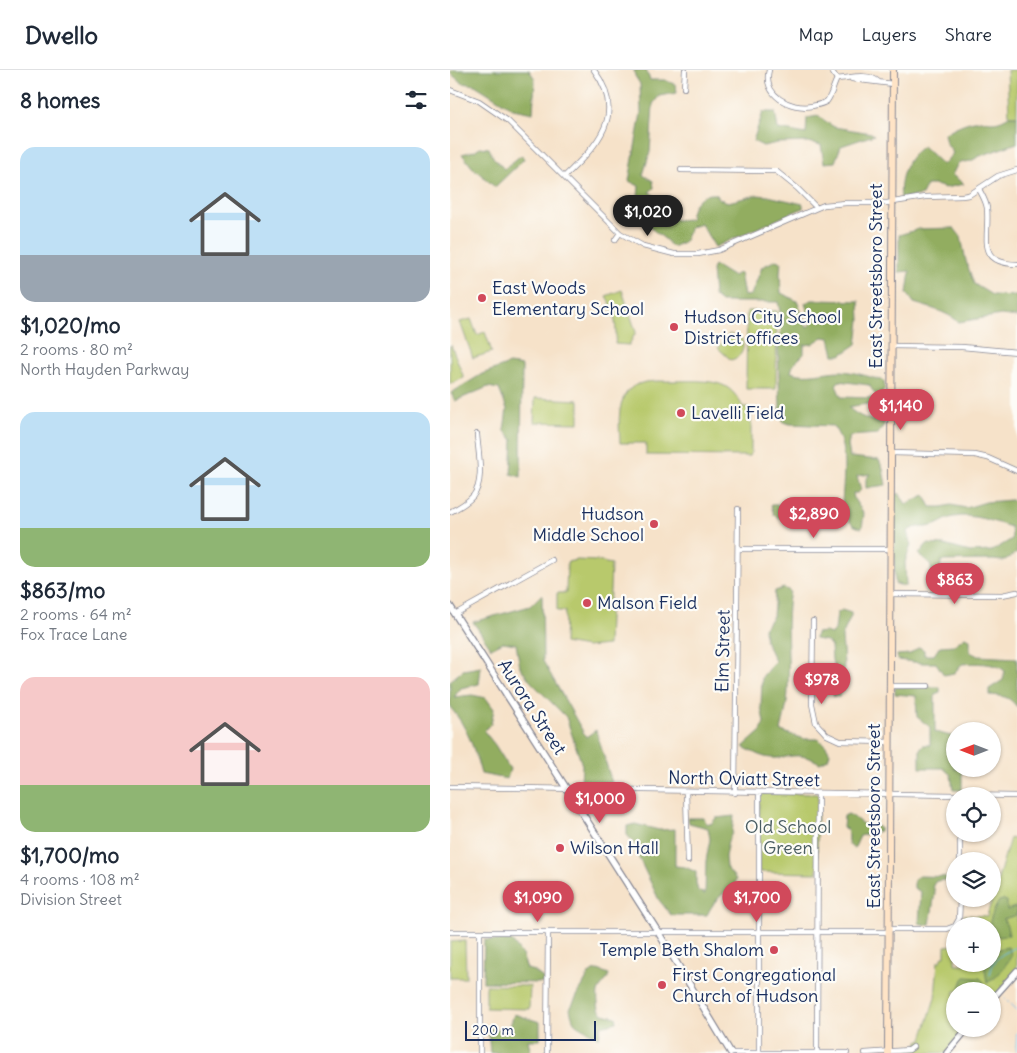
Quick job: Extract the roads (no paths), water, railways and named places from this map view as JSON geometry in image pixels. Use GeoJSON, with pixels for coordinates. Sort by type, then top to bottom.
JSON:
{"type":"FeatureCollection","features":[{"type":"Feature","properties":{"kind":"main road","name":"East Streetsboro Street"},"geometry":{"type":"LineString","coordinates":[[888,1052],[893,70]]}},
{"type":"Feature","properties":{"kind":"street"},"geometry":{"type":"LineString","coordinates":[[564,177],[592,149],[604,129],[608,106],[607,98],[602,83],[594,70]]}},
{"type":"Feature","properties":{"kind":"street"},"geometry":{"type":"LineString","coordinates":[[684,88],[685,70]]}},
{"type":"Feature","properties":{"kind":"street"},"geometry":{"type":"LineString","coordinates":[[769,70],[770,90],[783,101],[798,107],[826,102],[837,79]]}},
{"type":"Feature","properties":{"kind":"street"},"geometry":{"type":"LineString","coordinates":[[831,70],[837,79]]}},
{"type":"Feature","properties":{"kind":"street"},"geometry":{"type":"LineString","coordinates":[[837,79],[869,77],[879,82],[893,84]]}},
{"type":"Feature","properties":{"kind":"street"},"geometry":{"type":"LineString","coordinates":[[450,90],[468,96],[508,121],[620,233],[644,246],[674,254],[698,254],[728,247],[816,207],[831,204],[892,202],[925,197],[962,196],[979,189],[998,176],[1017,170]]}},
{"type":"Feature","properties":{"kind":"street"},"geometry":{"type":"LineString","coordinates":[[681,170],[776,171],[798,188],[816,207]]}},
{"type":"Feature","properties":{"kind":"street"},"geometry":{"type":"LineString","coordinates":[[979,189],[987,209],[987,248],[990,254],[997,261],[1017,264]]}},
{"type":"Feature","properties":{"kind":"street"},"geometry":{"type":"LineString","coordinates":[[615,240],[620,233]]}},
{"type":"Feature","properties":{"kind":"street"},"geometry":{"type":"LineString","coordinates":[[891,346],[969,348],[1017,352]]}},
{"type":"Feature","properties":{"kind":"street"},"geometry":{"type":"LineString","coordinates":[[450,512],[468,500],[477,489],[479,462],[477,434]]}},
{"type":"Feature","properties":{"kind":"street"},"geometry":{"type":"LineString","coordinates":[[890,453],[975,455],[988,458],[1017,472]]}},
{"type":"Feature","properties":{"kind":"street","name":"Elm Street"},"geometry":{"type":"LineString","coordinates":[[735,793],[738,509]]}},
{"type":"Feature","properties":{"kind":"street"},"geometry":{"type":"LineString","coordinates":[[738,548],[890,549]]}},
{"type":"Feature","properties":{"kind":"street"},"geometry":{"type":"LineString","coordinates":[[455,614],[552,560]]}},
{"type":"Feature","properties":{"kind":"street"},"geometry":{"type":"LineString","coordinates":[[890,594],[1002,595],[1017,592]]}},
{"type":"Feature","properties":{"kind":"street","name":"Aurora Street"},"geometry":{"type":"LineString","coordinates":[[450,606],[658,932],[731,1053]]}},
{"type":"Feature","properties":{"kind":"street"},"geometry":{"type":"LineString","coordinates":[[813,621],[812,704],[816,723],[827,735],[840,741],[889,742]]}},
{"type":"Feature","properties":{"kind":"street"},"geometry":{"type":"LineString","coordinates":[[889,686],[928,686]]}},
{"type":"Feature","properties":{"kind":"street","name":"North Oviatt Street"},"geometry":{"type":"LineString","coordinates":[[450,787],[946,796]]}},
{"type":"Feature","properties":{"kind":"street"},"geometry":{"type":"LineString","coordinates":[[686,792],[688,861]]}},
{"type":"Feature","properties":{"kind":"street"},"geometry":{"type":"LineString","coordinates":[[759,793],[759,1052]]}},
{"type":"Feature","properties":{"kind":"street"},"geometry":{"type":"LineString","coordinates":[[816,1053],[818,794]]}},
{"type":"Feature","properties":{"kind":"street","name":"North Oviatt Street"},"geometry":{"type":"LineString","coordinates":[[1001,796],[1017,796]]}},
{"type":"Feature","properties":{"kind":"street"},"geometry":{"type":"LineString","coordinates":[[450,932],[817,933],[946,927]]}},
{"type":"Feature","properties":{"kind":"street"},"geometry":{"type":"LineString","coordinates":[[480,933],[480,1053]]}},
{"type":"Feature","properties":{"kind":"street"},"geometry":{"type":"LineString","coordinates":[[547,1053],[548,933]]}},
{"type":"Feature","properties":{"kind":"street"},"geometry":{"type":"LineString","coordinates":[[1001,989],[1017,971]]}},
{"type":"Feature","properties":{"kind":"street"},"geometry":{"type":"LineString","coordinates":[[948,1053],[961,1037]]}},
{"type":"Feature","properties":{"kind":"street"},"geometry":{"type":"LineString","coordinates":[[864,1053],[909,1050],[913,1047]]}},
{"type":"Feature","properties":{"kind":"street"},"geometry":{"type":"LineString","coordinates":[[731,1053],[847,1053]]}},
{"type":"Feature","properties":{"kind":"waterway"},"geometry":{"type":"LineString","coordinates":[[990,975],[996,960],[1017,947]]}},
{"type":"Feature","properties":{"kind":"waterway"},"geometry":{"type":"LineString","coordinates":[[1005,998],[1017,1010]]}},
{"type":"Feature","properties":{"kind":"waterway"},"geometry":{"type":"LineString","coordinates":[[1017,1033],[1017,1052]]}},
{"type":"Feature","properties":{"kind":"place","name":"East Woods Elementary School"},"geometry":{"type":"Point","coordinates":[482,298]}},
{"type":"Feature","properties":{"kind":"place","name":"Hudson City School District offices"},"geometry":{"type":"Point","coordinates":[674,327]}},
{"type":"Feature","properties":{"kind":"place","name":"Lavelli Field"},"geometry":{"type":"Point","coordinates":[681,413]}},
{"type":"Feature","properties":{"kind":"place","name":"Hudson Middle School"},"geometry":{"type":"Point","coordinates":[654,524]}},
{"type":"Feature","properties":{"kind":"place","name":"Malson Field"},"geometry":{"type":"Point","coordinates":[587,603]}},
{"type":"Feature","properties":{"kind":"place","name":"Wilson Hall"},"geometry":{"type":"Point","coordinates":[560,848]}},
{"type":"Feature","properties":{"kind":"place","name":"Temple Beth Shalom"},"geometry":{"type":"Point","coordinates":[774,950]}},
{"type":"Feature","properties":{"kind":"place","name":"First Congregational Church of Hudson"},"geometry":{"type":"Point","coordinates":[662,985]}},
{"type":"Feature","properties":{"kind":"park label","name":"Old School Green"},"geometry":{"type":"Point","coordinates":[788,838]}}]}
